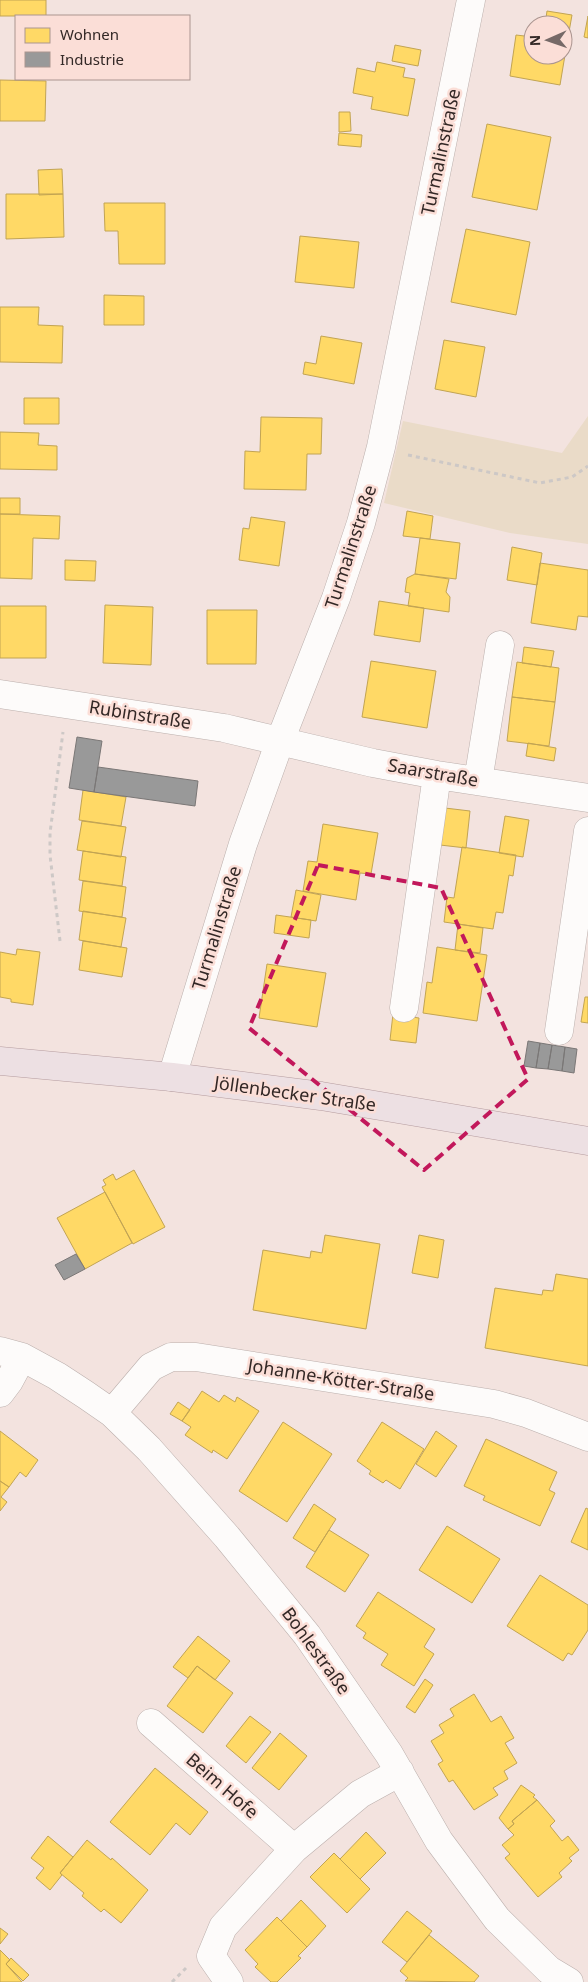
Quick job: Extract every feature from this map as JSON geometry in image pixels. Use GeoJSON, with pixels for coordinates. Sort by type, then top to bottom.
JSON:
{"type":"FeatureCollection","features":[{"type":"Feature","properties":{"kind":"main road","name":"Jöllenbecker Straße"},"geometry":{"type":"LineString","coordinates":[[0,1061],[172,1077],[321,1096],[588,1141]]}},
{"type":"Feature","properties":{"kind":"street","name":"Turmalinstraße"},"geometry":{"type":"LineString","coordinates":[[172,1077],[243,844],[280,741],[339,588],[361,523],[381,447],[472,0]]}},
{"type":"Feature","properties":{"kind":"street"},"geometry":{"type":"LineString","coordinates":[[478,781],[500,645]]}},
{"type":"Feature","properties":{"kind":"street","name":"Rubinstraße"},"geometry":{"type":"LineString","coordinates":[[0,694],[224,728],[280,741]]}},
{"type":"Feature","properties":{"kind":"street","name":"Saarstraße"},"geometry":{"type":"LineString","coordinates":[[280,741],[437,775],[588,798]]}},
{"type":"Feature","properties":{"kind":"street"},"geometry":{"type":"LineString","coordinates":[[404,1008],[437,775]]}},
{"type":"Feature","properties":{"kind":"street"},"geometry":{"type":"LineString","coordinates":[[559,1031],[588,831]]}},
{"type":"Feature","properties":{"kind":"street","name":"Bohlestraße"},"geometry":{"type":"LineString","coordinates":[[0,1393],[9,1381],[11,1354],[57,1376],[112,1413],[149,1449],[227,1537],[307,1635],[400,1772],[439,1841],[497,1919],[549,1970],[569,1982]]}},
{"type":"Feature","properties":{"kind":"street","name":"Johanne-Kötter-Straße"},"geometry":{"type":"LineString","coordinates":[[112,1413],[151,1367],[172,1357],[196,1357],[494,1404],[535,1416],[588,1437]]}},
{"type":"Feature","properties":{"kind":"street","name":"Beim Hofe"},"geometry":{"type":"LineString","coordinates":[[151,1724],[294,1849]]}},
{"type":"Feature","properties":{"kind":"street"},"geometry":{"type":"LineString","coordinates":[[229,1982],[211,1956],[223,1927],[294,1849],[360,1794],[400,1772]]}},
{"type":"Feature","properties":{"kind":"path"},"geometry":{"type":"LineString","coordinates":[[381,447],[540,483],[572,477],[588,466]]}},
{"type":"Feature","properties":{"kind":"path"},"geometry":{"type":"LineString","coordinates":[[60,941],[50,856],[50,832],[66,704]]}},
{"type":"Feature","properties":{"kind":"highlighted area"},"geometry":{"type":"Polygon","coordinates":[[[318,865],[441,888],[528,1079],[424,1170],[249,1028],[318,865]]]}},
{"type":"Feature","properties":{"kind":"shaded area"},"geometry":{"type":"Polygon","coordinates":[[[588,416],[588,544],[510,533],[384,503],[403,421],[562,453],[588,416]]]}},
{"type":"Feature","properties":{"kind":"building: Wohnen"},"geometry":{"type":"Polygon","coordinates":[[[0,0],[46,0],[46,15],[0,16],[0,0]]]}},
{"type":"Feature","properties":{"kind":"building: Wohnen"},"geometry":{"type":"Polygon","coordinates":[[[547,11],[572,15],[546,15],[547,11]]]}},
{"type":"Feature","properties":{"kind":"building: Wohnen"},"geometry":{"type":"Polygon","coordinates":[[[588,16],[588,38],[584,37],[588,16]]]}},
{"type":"Feature","properties":{"kind":"building: Wohnen"},"geometry":{"type":"Polygon","coordinates":[[[516,35],[523,36],[523,65],[563,65],[560,85],[510,76],[516,35]]]}},
{"type":"Feature","properties":{"kind":"building: Wohnen"},"geometry":{"type":"Polygon","coordinates":[[[395,45],[421,50],[418,66],[392,61],[395,45]]]}},
{"type":"Feature","properties":{"kind":"building: Wohnen"},"geometry":{"type":"Polygon","coordinates":[[[377,62],[405,68],[403,77],[415,79],[408,116],[371,109],[373,97],[353,93],[357,68],[375,72],[377,62]]]}},
{"type":"Feature","properties":{"kind":"building: Wohnen"},"geometry":{"type":"Polygon","coordinates":[[[0,80],[46,81],[45,121],[0,121],[0,80]]]}},
{"type":"Feature","properties":{"kind":"building: Wohnen"},"geometry":{"type":"Polygon","coordinates":[[[339,112],[350,112],[351,131],[339,132],[339,112]]]}},
{"type":"Feature","properties":{"kind":"building: Wohnen"},"geometry":{"type":"Polygon","coordinates":[[[487,124],[551,137],[537,210],[472,197],[487,124]]]}},
{"type":"Feature","properties":{"kind":"building: Wohnen"},"geometry":{"type":"Polygon","coordinates":[[[339,133],[362,135],[361,147],[338,145],[339,133]]]}},
{"type":"Feature","properties":{"kind":"building: Wohnen"},"geometry":{"type":"Polygon","coordinates":[[[62,169],[63,194],[39,195],[38,170],[62,169]]]}},
{"type":"Feature","properties":{"kind":"building: Wohnen"},"geometry":{"type":"Polygon","coordinates":[[[6,194],[63,194],[64,237],[6,239],[6,194]]]}},
{"type":"Feature","properties":{"kind":"building: Wohnen"},"geometry":{"type":"Polygon","coordinates":[[[104,203],[165,203],[165,264],[119,264],[118,231],[105,231],[104,203]]]}},
{"type":"Feature","properties":{"kind":"building: Wohnen"},"geometry":{"type":"Polygon","coordinates":[[[466,229],[530,242],[516,315],[451,302],[466,229]]]}},
{"type":"Feature","properties":{"kind":"building: Wohnen"},"geometry":{"type":"Polygon","coordinates":[[[300,236],[359,242],[354,288],[295,282],[300,236]]]}},
{"type":"Feature","properties":{"kind":"building: Wohnen"},"geometry":{"type":"Polygon","coordinates":[[[104,295],[144,296],[144,325],[104,325],[104,295]]]}},
{"type":"Feature","properties":{"kind":"building: Wohnen"},"geometry":{"type":"Polygon","coordinates":[[[0,307],[39,307],[38,325],[63,326],[62,363],[0,362],[0,307]]]}},
{"type":"Feature","properties":{"kind":"building: Wohnen"},"geometry":{"type":"Polygon","coordinates":[[[321,336],[362,343],[354,384],[303,374],[305,362],[316,364],[321,336]]]}},
{"type":"Feature","properties":{"kind":"building: Wohnen"},"geometry":{"type":"Polygon","coordinates":[[[444,340],[485,347],[476,397],[435,389],[444,340]]]}},
{"type":"Feature","properties":{"kind":"building: Wohnen"},"geometry":{"type":"Polygon","coordinates":[[[24,398],[59,398],[59,424],[24,424],[24,398]]]}},
{"type":"Feature","properties":{"kind":"building: Wohnen"},"geometry":{"type":"Polygon","coordinates":[[[261,417],[322,418],[321,454],[307,454],[306,490],[244,489],[245,451],[260,452],[261,417]]]}},
{"type":"Feature","properties":{"kind":"building: Wohnen"},"geometry":{"type":"Polygon","coordinates":[[[0,432],[39,433],[38,445],[57,446],[57,470],[0,469],[0,432]]]}},
{"type":"Feature","properties":{"kind":"building: Wohnen"},"geometry":{"type":"Polygon","coordinates":[[[0,498],[20,498],[20,514],[0,514],[0,498]]]}},
{"type":"Feature","properties":{"kind":"building: Wohnen"},"geometry":{"type":"Polygon","coordinates":[[[407,511],[433,516],[430,539],[403,536],[407,511]]]}},
{"type":"Feature","properties":{"kind":"building: Wohnen"},"geometry":{"type":"Polygon","coordinates":[[[0,514],[60,516],[59,539],[33,538],[32,579],[0,578],[0,514]]]}},
{"type":"Feature","properties":{"kind":"building: Wohnen"},"geometry":{"type":"Polygon","coordinates":[[[251,517],[285,522],[279,566],[239,560],[243,528],[249,529],[251,517]]]}},
{"type":"Feature","properties":{"kind":"building: Wohnen"},"geometry":{"type":"Polygon","coordinates":[[[420,538],[460,543],[456,579],[415,574],[420,538]]]}},
{"type":"Feature","properties":{"kind":"building: Wohnen"},"geometry":{"type":"Polygon","coordinates":[[[512,547],[542,553],[537,585],[507,580],[512,547]]]}},
{"type":"Feature","properties":{"kind":"building: Wohnen"},"geometry":{"type":"Polygon","coordinates":[[[65,560],[96,561],[95,581],[65,580],[65,560]]]}},
{"type":"Feature","properties":{"kind":"building: Wohnen"},"geometry":{"type":"Polygon","coordinates":[[[540,563],[588,570],[588,617],[578,616],[576,630],[531,623],[540,563]]]}},
{"type":"Feature","properties":{"kind":"building: Wohnen"},"geometry":{"type":"Polygon","coordinates":[[[415,574],[449,579],[446,592],[450,597],[449,612],[408,606],[410,593],[405,592],[407,578],[415,574]]]}},
{"type":"Feature","properties":{"kind":"building: Wohnen"},"geometry":{"type":"Polygon","coordinates":[[[379,601],[424,608],[420,642],[374,635],[379,601]]]}},
{"type":"Feature","properties":{"kind":"building: Wohnen"},"geometry":{"type":"Polygon","coordinates":[[[105,605],[153,607],[151,665],[103,663],[105,605]]]}},
{"type":"Feature","properties":{"kind":"building: Wohnen"},"geometry":{"type":"Polygon","coordinates":[[[0,606],[46,606],[46,658],[0,658],[0,606]]]}},
{"type":"Feature","properties":{"kind":"building: Wohnen"},"geometry":{"type":"Polygon","coordinates":[[[207,610],[257,610],[256,664],[207,664],[207,610]]]}},
{"type":"Feature","properties":{"kind":"building: Wohnen"},"geometry":{"type":"Polygon","coordinates":[[[524,647],[554,651],[551,667],[522,663],[524,647]]]}},
{"type":"Feature","properties":{"kind":"building: Wohnen"},"geometry":{"type":"Polygon","coordinates":[[[371,661],[436,671],[427,728],[362,717],[371,661]]]}},
{"type":"Feature","properties":{"kind":"building: Wohnen"},"geometry":{"type":"Polygon","coordinates":[[[517,662],[559,668],[555,702],[512,697],[517,662]]]}},
{"type":"Feature","properties":{"kind":"building: Wohnen"},"geometry":{"type":"Polygon","coordinates":[[[512,697],[555,702],[549,746],[507,741],[512,697]]]}},
{"type":"Feature","properties":{"kind":"building: Wohnen"},"geometry":{"type":"Polygon","coordinates":[[[528,743],[556,748],[554,761],[526,756],[528,743]]]}},
{"type":"Feature","properties":{"kind":"building: Wohnen"},"geometry":{"type":"Polygon","coordinates":[[[83,790],[126,797],[121,826],[79,820],[83,790]]]}},
{"type":"Feature","properties":{"kind":"building: Wohnen"},"geometry":{"type":"Polygon","coordinates":[[[445,808],[470,811],[466,848],[440,845],[445,808]]]}},
{"type":"Feature","properties":{"kind":"building: Wohnen"},"geometry":{"type":"Polygon","coordinates":[[[505,816],[529,820],[523,857],[499,853],[505,816]]]}},
{"type":"Feature","properties":{"kind":"building: Wohnen"},"geometry":{"type":"Polygon","coordinates":[[[82,821],[126,827],[121,857],[77,850],[82,821]]]}},
{"type":"Feature","properties":{"kind":"building: Wohnen"},"geometry":{"type":"Polygon","coordinates":[[[323,824],[378,833],[371,874],[360,873],[356,900],[303,891],[308,861],[317,862],[323,824]]]}},
{"type":"Feature","properties":{"kind":"building: Wohnen"},"geometry":{"type":"Polygon","coordinates":[[[462,847],[516,855],[513,876],[509,875],[503,913],[496,912],[493,929],[444,922],[447,897],[454,898],[462,847]]]}},
{"type":"Feature","properties":{"kind":"building: Wohnen"},"geometry":{"type":"Polygon","coordinates":[[[83,851],[126,857],[122,886],[79,880],[83,851]]]}},
{"type":"Feature","properties":{"kind":"building: Wohnen"},"geometry":{"type":"Polygon","coordinates":[[[83,881],[126,887],[122,917],[79,911],[83,881]]]}},
{"type":"Feature","properties":{"kind":"building: Wohnen"},"geometry":{"type":"Polygon","coordinates":[[[296,890],[321,895],[316,921],[291,917],[296,890]]]}},
{"type":"Feature","properties":{"kind":"building: Wohnen"},"geometry":{"type":"Polygon","coordinates":[[[83,911],[126,918],[121,947],[79,940],[83,911]]]}},
{"type":"Feature","properties":{"kind":"building: Wohnen"},"geometry":{"type":"Polygon","coordinates":[[[276,915],[311,920],[309,938],[274,933],[276,915]]]}},
{"type":"Feature","properties":{"kind":"building: Wohnen"},"geometry":{"type":"Polygon","coordinates":[[[458,924],[483,928],[480,953],[455,950],[458,924]]]}},
{"type":"Feature","properties":{"kind":"building: Wohnen"},"geometry":{"type":"Polygon","coordinates":[[[83,941],[127,948],[122,977],[79,970],[83,941]]]}},
{"type":"Feature","properties":{"kind":"building: Wohnen"},"geometry":{"type":"Polygon","coordinates":[[[437,947],[487,955],[477,1021],[423,1013],[427,982],[432,983],[437,947]]]}},
{"type":"Feature","properties":{"kind":"building: Wohnen"},"geometry":{"type":"Polygon","coordinates":[[[17,949],[40,952],[33,1005],[11,1002],[11,999],[0,997],[0,952],[16,955],[17,949]]]}},
{"type":"Feature","properties":{"kind":"building: Wohnen"},"geometry":{"type":"Polygon","coordinates":[[[267,964],[326,973],[317,1027],[259,1018],[267,964]]]}},
{"type":"Feature","properties":{"kind":"building: Wohnen"},"geometry":{"type":"Polygon","coordinates":[[[585,997],[588,997],[588,1023],[581,1022],[585,997]]]}},
{"type":"Feature","properties":{"kind":"building: Wohnen"},"geometry":{"type":"Polygon","coordinates":[[[393,1014],[419,1018],[416,1043],[390,1040],[393,1014]]]}},
{"type":"Feature","properties":{"kind":"building: Wohnen"},"geometry":{"type":"Polygon","coordinates":[[[134,1170],[165,1227],[133,1244],[102,1187],[106,1185],[103,1180],[113,1174],[116,1180],[134,1170]]]}},
{"type":"Feature","properties":{"kind":"building: Wohnen"},"geometry":{"type":"Polygon","coordinates":[[[105,1192],[132,1243],[85,1269],[57,1218],[105,1192]]]}},
{"type":"Feature","properties":{"kind":"building: Wohnen"},"geometry":{"type":"Polygon","coordinates":[[[325,1235],[380,1244],[366,1329],[253,1310],[263,1250],[310,1258],[311,1251],[322,1253],[325,1235]]]}},
{"type":"Feature","properties":{"kind":"building: Wohnen"},"geometry":{"type":"Polygon","coordinates":[[[419,1235],[444,1240],[438,1278],[412,1273],[419,1235]]]}},
{"type":"Feature","properties":{"kind":"building: Wohnen"},"geometry":{"type":"Polygon","coordinates":[[[556,1274],[588,1279],[588,1366],[485,1348],[495,1288],[542,1295],[543,1290],[553,1291],[556,1274]]]}},
{"type":"Feature","properties":{"kind":"building: Wohnen"},"geometry":{"type":"Polygon","coordinates":[[[202,1391],[219,1402],[224,1395],[235,1402],[237,1397],[259,1411],[227,1459],[213,1450],[212,1453],[185,1435],[191,1427],[182,1421],[202,1391]]]}},
{"type":"Feature","properties":{"kind":"building: Wohnen"},"geometry":{"type":"Polygon","coordinates":[[[178,1402],[190,1410],[182,1421],[170,1414],[178,1402]]]}},
{"type":"Feature","properties":{"kind":"building: Wohnen"},"geometry":{"type":"Polygon","coordinates":[[[283,1422],[332,1454],[287,1522],[239,1491],[283,1422]]]}},
{"type":"Feature","properties":{"kind":"building: Wohnen"},"geometry":{"type":"Polygon","coordinates":[[[382,1422],[424,1449],[400,1489],[386,1480],[383,1483],[369,1474],[371,1471],[357,1461],[382,1422]]]}},
{"type":"Feature","properties":{"kind":"building: Wohnen"},"geometry":{"type":"Polygon","coordinates":[[[0,1431],[38,1460],[26,1477],[20,1472],[9,1487],[0,1481],[0,1431]]]}},
{"type":"Feature","properties":{"kind":"building: Wohnen"},"geometry":{"type":"Polygon","coordinates":[[[436,1431],[457,1446],[436,1477],[416,1464],[436,1431]]]}},
{"type":"Feature","properties":{"kind":"building: Wohnen"},"geometry":{"type":"Polygon","coordinates":[[[486,1439],[557,1472],[549,1490],[555,1493],[540,1526],[483,1500],[485,1496],[464,1486],[486,1439]]]}},
{"type":"Feature","properties":{"kind":"building: Wohnen"},"geometry":{"type":"Polygon","coordinates":[[[0,1481],[9,1487],[1,1497],[7,1502],[0,1511],[0,1481]]]}},
{"type":"Feature","properties":{"kind":"building: Wohnen"},"geometry":{"type":"Polygon","coordinates":[[[314,1504],[336,1519],[315,1552],[293,1538],[314,1504]]]}},
{"type":"Feature","properties":{"kind":"building: Wohnen"},"geometry":{"type":"Polygon","coordinates":[[[586,1508],[588,1509],[588,1550],[571,1542],[586,1508]]]}},
{"type":"Feature","properties":{"kind":"building: Wohnen"},"geometry":{"type":"Polygon","coordinates":[[[447,1526],[500,1559],[472,1603],[419,1570],[447,1526]]]}},
{"type":"Feature","properties":{"kind":"building: Wohnen"},"geometry":{"type":"Polygon","coordinates":[[[329,1530],[369,1555],[345,1592],[306,1567],[329,1530]]]}},
{"type":"Feature","properties":{"kind":"building: Wohnen"},"geometry":{"type":"Polygon","coordinates":[[[540,1575],[588,1605],[588,1630],[572,1655],[568,1653],[563,1661],[507,1626],[540,1575]]]}},
{"type":"Feature","properties":{"kind":"building: Wohnen"},"geometry":{"type":"Polygon","coordinates":[[[378,1592],[435,1629],[424,1647],[434,1654],[414,1686],[381,1665],[388,1654],[363,1638],[366,1633],[356,1626],[378,1592]]]}},
{"type":"Feature","properties":{"kind":"building: Wohnen"},"geometry":{"type":"Polygon","coordinates":[[[198,1636],[230,1661],[215,1680],[197,1666],[188,1678],[173,1667],[198,1636]]]}},
{"type":"Feature","properties":{"kind":"building: Wohnen"},"geometry":{"type":"Polygon","coordinates":[[[197,1666],[233,1693],[203,1733],[167,1706],[197,1666]]]}},
{"type":"Feature","properties":{"kind":"building: Wohnen"},"geometry":{"type":"Polygon","coordinates":[[[425,1679],[433,1685],[415,1713],[406,1707],[425,1679]]]}},
{"type":"Feature","properties":{"kind":"building: Wohnen"},"geometry":{"type":"Polygon","coordinates":[[[474,1694],[491,1722],[501,1716],[514,1738],[505,1743],[517,1763],[504,1771],[508,1779],[493,1788],[498,1795],[474,1810],[453,1780],[449,1782],[438,1764],[443,1761],[431,1741],[444,1733],[439,1725],[454,1716],[450,1709],[474,1694]]]}},
{"type":"Feature","properties":{"kind":"building: Wohnen"},"geometry":{"type":"Polygon","coordinates":[[[250,1716],[271,1732],[246,1763],[226,1746],[250,1716]]]}},
{"type":"Feature","properties":{"kind":"building: Wohnen"},"geometry":{"type":"Polygon","coordinates":[[[280,1733],[307,1756],[279,1790],[252,1768],[280,1733]]]}},
{"type":"Feature","properties":{"kind":"building: Wohnen"},"geometry":{"type":"Polygon","coordinates":[[[155,1768],[208,1812],[190,1835],[176,1823],[150,1855],[110,1822],[155,1768]]]}},
{"type":"Feature","properties":{"kind":"building: Wohnen"},"geometry":{"type":"Polygon","coordinates":[[[521,1785],[535,1795],[533,1797],[537,1800],[512,1821],[514,1824],[508,1829],[499,1818],[521,1785]]]}},
{"type":"Feature","properties":{"kind":"building: Wohnen"},"geometry":{"type":"Polygon","coordinates":[[[537,1800],[555,1821],[550,1826],[562,1841],[568,1836],[579,1850],[569,1858],[572,1861],[559,1873],[562,1877],[538,1897],[505,1858],[510,1854],[502,1845],[514,1835],[508,1829],[514,1824],[512,1821],[537,1800]]]}},
{"type":"Feature","properties":{"kind":"building: Wohnen"},"geometry":{"type":"Polygon","coordinates":[[[366,1832],[386,1853],[360,1879],[340,1859],[366,1832]]]}},
{"type":"Feature","properties":{"kind":"building: Wohnen"},"geometry":{"type":"Polygon","coordinates":[[[48,1836],[73,1857],[60,1873],[62,1875],[50,1890],[36,1878],[44,1868],[31,1858],[48,1836]]]}},
{"type":"Feature","properties":{"kind":"building: Wohnen"},"geometry":{"type":"Polygon","coordinates":[[[87,1840],[111,1860],[112,1858],[148,1890],[121,1923],[104,1909],[101,1912],[82,1896],[84,1893],[60,1873],[87,1840]]]}},
{"type":"Feature","properties":{"kind":"building: Wohnen"},"geometry":{"type":"Polygon","coordinates":[[[334,1853],[370,1889],[347,1913],[310,1877],[334,1853]]]}},
{"type":"Feature","properties":{"kind":"building: Wohnen"},"geometry":{"type":"Polygon","coordinates":[[[301,1900],[326,1926],[307,1947],[281,1921],[301,1900]]]}},
{"type":"Feature","properties":{"kind":"building: Wohnen"},"geometry":{"type":"Polygon","coordinates":[[[407,1911],[432,1931],[407,1962],[382,1942],[407,1911]]]}},
{"type":"Feature","properties":{"kind":"building: Wohnen"},"geometry":{"type":"Polygon","coordinates":[[[277,1917],[307,1947],[298,1956],[301,1958],[277,1982],[271,1982],[255,1967],[258,1964],[245,1950],[277,1917]]]}},
{"type":"Feature","properties":{"kind":"building: Wohnen"},"geometry":{"type":"Polygon","coordinates":[[[0,1928],[8,1934],[0,1944],[0,1928]]]}},
{"type":"Feature","properties":{"kind":"building: Wohnen"},"geometry":{"type":"Polygon","coordinates":[[[429,1935],[479,1976],[474,1982],[405,1981],[408,1978],[400,1971],[429,1935]]]}},
{"type":"Feature","properties":{"kind":"building: Wohnen"},"geometry":{"type":"Polygon","coordinates":[[[0,1950],[10,1960],[6,1964],[22,1982],[0,1982],[0,1950]]]}},
{"type":"Feature","properties":{"kind":"building: Wohnen"},"geometry":{"type":"Polygon","coordinates":[[[11,1958],[29,1975],[23,1981],[6,1964],[11,1958]]]}},
{"type":"Feature","properties":{"kind":"building: Industrie"},"geometry":{"type":"Polygon","coordinates":[[[77,737],[102,741],[94,792],[69,788],[77,737]]]}},
{"type":"Feature","properties":{"kind":"building: Industrie"},"geometry":{"type":"Polygon","coordinates":[[[98,767],[198,781],[195,806],[94,792],[98,767]]]}},
{"type":"Feature","properties":{"kind":"building: Industrie"},"geometry":{"type":"Polygon","coordinates":[[[528,1041],[540,1043],[536,1068],[524,1066],[528,1041]]]}},
{"type":"Feature","properties":{"kind":"building: Industrie"},"geometry":{"type":"Polygon","coordinates":[[[540,1043],[552,1045],[548,1069],[536,1068],[540,1043]]]}},
{"type":"Feature","properties":{"kind":"building: Industrie"},"geometry":{"type":"Polygon","coordinates":[[[552,1045],[565,1047],[562,1071],[548,1069],[552,1045]]]}},
{"type":"Feature","properties":{"kind":"building: Industrie"},"geometry":{"type":"Polygon","coordinates":[[[565,1047],[577,1049],[574,1073],[562,1071],[565,1047]]]}},
{"type":"Feature","properties":{"kind":"building: Industrie"},"geometry":{"type":"Polygon","coordinates":[[[76,1254],[85,1269],[64,1280],[55,1265],[76,1254]]]}}]}
